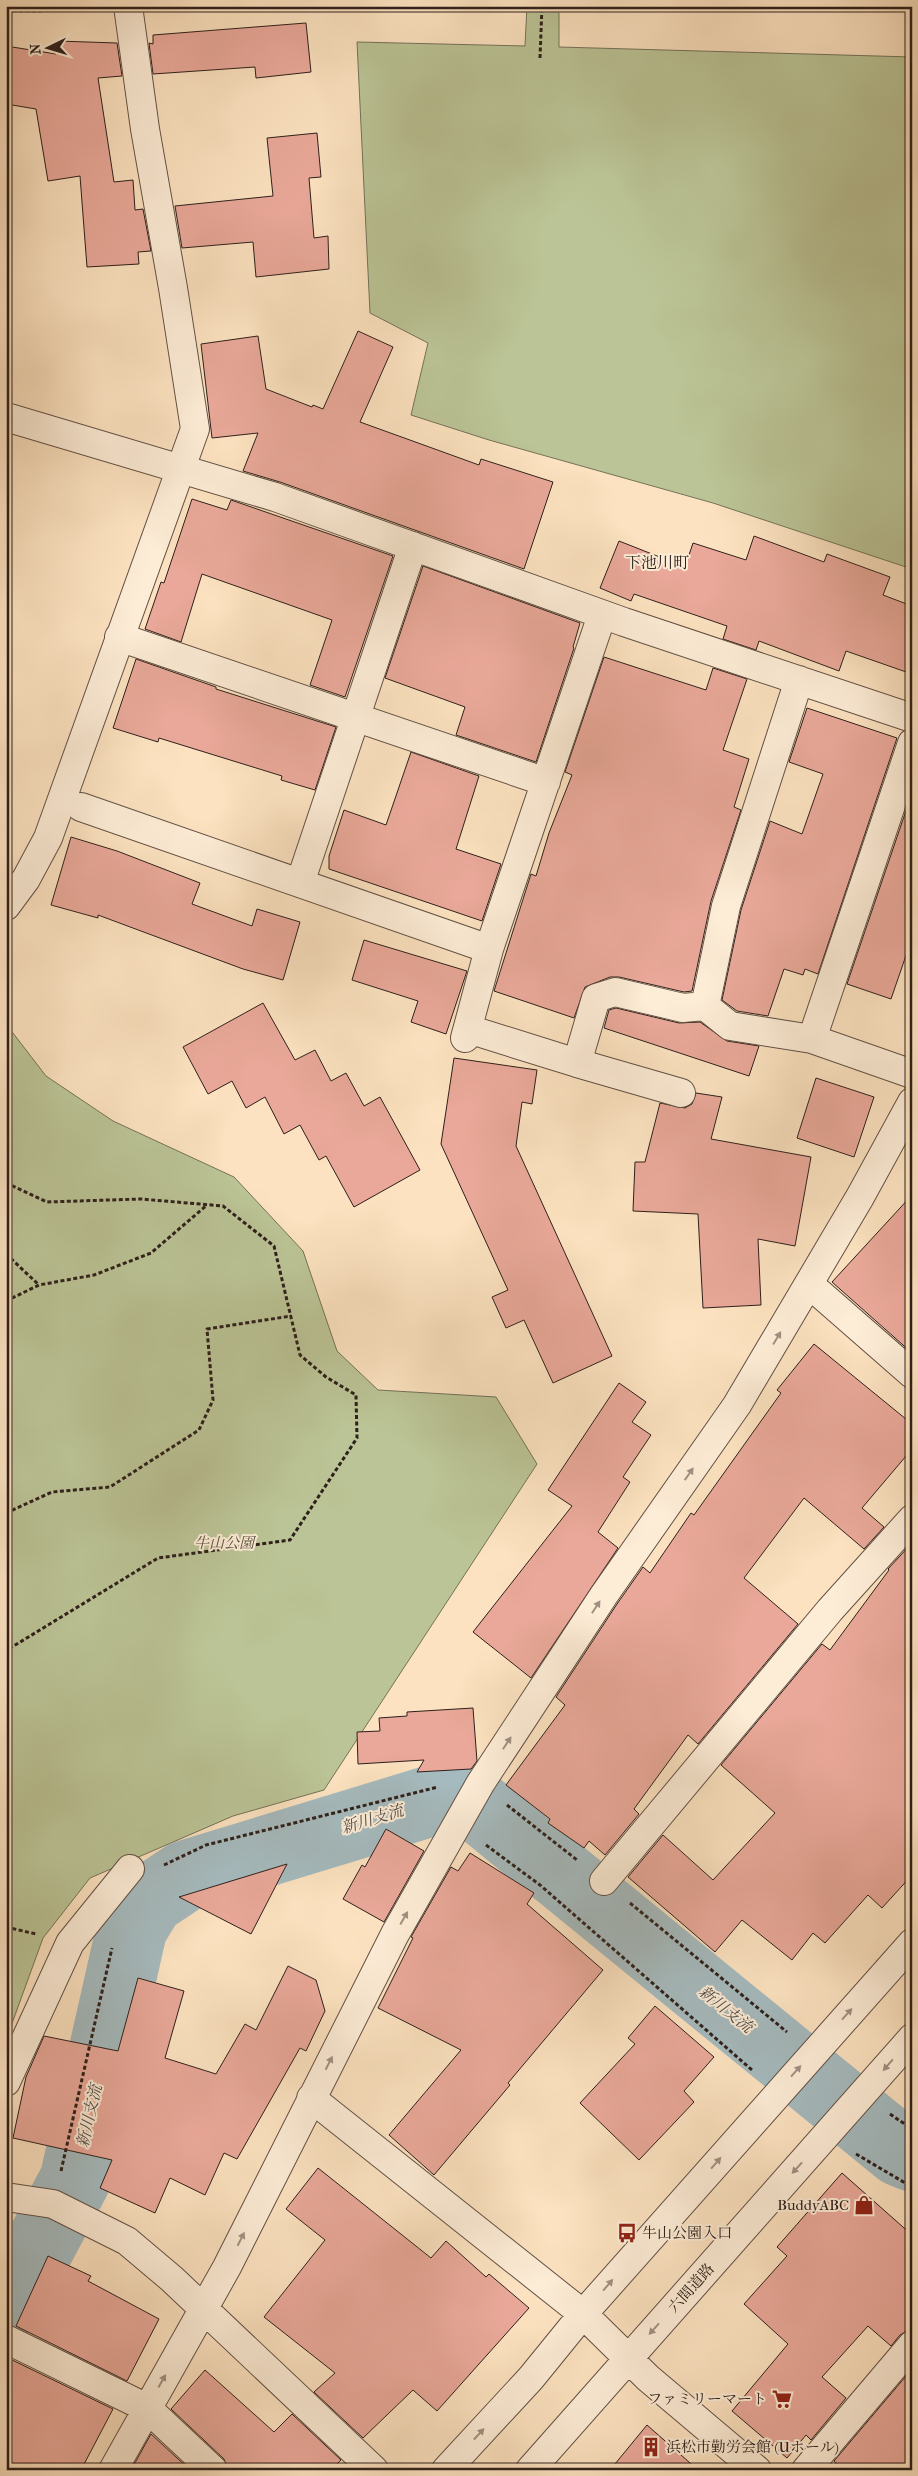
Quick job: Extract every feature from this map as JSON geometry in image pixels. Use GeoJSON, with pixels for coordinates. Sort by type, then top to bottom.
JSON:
{"type":"FeatureCollection","features":[{"type":"Feature","properties":{"kind":"street"},"geometry":{"type":"LineString","coordinates":[[6,906],[26,879],[48,838],[195,428],[145,129],[128,6]]}},
{"type":"Feature","properties":{"kind":"street"},"geometry":{"type":"LineString","coordinates":[[6,417],[275,497],[602,614],[912,718]]}},
{"type":"Feature","properties":{"kind":"street"},"geometry":{"type":"LineString","coordinates":[[300,883],[413,546]]}},
{"type":"Feature","properties":{"kind":"street"},"geometry":{"type":"LineString","coordinates":[[602,614],[489,949],[466,1033],[681,1093]]}},
{"type":"Feature","properties":{"kind":"street"},"geometry":{"type":"LineString","coordinates":[[119,636],[546,782]]}},
{"type":"Feature","properties":{"kind":"street"},"geometry":{"type":"LineString","coordinates":[[705,1006],[726,906],[799,680]]}},
{"type":"Feature","properties":{"kind":"street"},"geometry":{"type":"LineString","coordinates":[[812,1039],[912,743]]}},
{"type":"Feature","properties":{"kind":"street"},"geometry":{"type":"LineString","coordinates":[[81,807],[489,949]]}},
{"type":"Feature","properties":{"kind":"street"},"geometry":{"type":"LineString","coordinates":[[577,1063],[596,998],[615,992],[683,1008],[705,1006],[730,1026],[812,1039],[912,1074]]}},
{"type":"Feature","properties":{"kind":"street"},"geometry":{"type":"LineString","coordinates":[[113,2470],[227,2267],[395,1934],[480,1784],[604,1595],[736,1405],[809,1284],[912,1102]]}},
{"type":"Feature","properties":{"kind":"street"},"geometry":{"type":"LineString","coordinates":[[809,1284],[912,1374]]}},
{"type":"Feature","properties":{"kind":"street"},"geometry":{"type":"LineString","coordinates":[[604,1881],[830,1610],[912,1519]]}},
{"type":"Feature","properties":{"kind":"street"},"geometry":{"type":"LineString","coordinates":[[6,2082],[70,1943],[130,1869]]}},
{"type":"Feature","properties":{"kind":"street"},"geometry":{"type":"LineString","coordinates":[[446,2470],[531,2378],[583,2314],[912,1943]]}},
{"type":"Feature","properties":{"kind":"street","name":"六間道路"},"geometry":{"type":"LineString","coordinates":[[530,2470],[912,2038]]}},
{"type":"Feature","properties":{"kind":"street"},"geometry":{"type":"LineString","coordinates":[[311,2098],[583,2314],[628,2358],[757,2470]]}},
{"type":"Feature","properties":{"kind":"street"},"geometry":{"type":"LineString","coordinates":[[6,2197],[63,2208],[128,2241],[374,2470]]}},
{"type":"Feature","properties":{"kind":"street"},"geometry":{"type":"LineString","coordinates":[[6,2338],[147,2408],[213,2470]]}},
{"type":"Feature","properties":{"kind":"street"},"geometry":{"type":"LineString","coordinates":[[806,2470],[912,2345]]}},
{"type":"Feature","properties":{"kind":"path"},"geometry":{"type":"LineString","coordinates":[[540,58],[542,6]]}},
{"type":"Feature","properties":{"kind":"path"},"geometry":{"type":"LineString","coordinates":[[6,11],[42,11]]}},
{"type":"Feature","properties":{"kind":"path"},"geometry":{"type":"LineString","coordinates":[[6,1183],[47,1202],[141,1199],[223,1206],[274,1246],[300,1355],[326,1377],[356,1395],[357,1438],[290,1540],[158,1558],[12,1646],[6,1646]]}},
{"type":"Feature","properties":{"kind":"path"},"geometry":{"type":"LineString","coordinates":[[6,1301],[39,1285],[94,1275],[151,1253],[207,1204]]}},
{"type":"Feature","properties":{"kind":"path"},"geometry":{"type":"LineString","coordinates":[[6,1254],[39,1285]]}},
{"type":"Feature","properties":{"kind":"path"},"geometry":{"type":"LineString","coordinates":[[6,1513],[52,1492],[110,1487],[199,1430],[213,1400],[207,1329],[291,1316]]}},
{"type":"Feature","properties":{"kind":"path"},"geometry":{"type":"LineString","coordinates":[[159,1869],[206,1845],[447,1784],[480,1784],[604,1881],[776,2025],[815,2051]]}},
{"type":"Feature","properties":{"kind":"path"},"geometry":{"type":"LineString","coordinates":[[459,1824],[540,1885],[778,2092]]}},
{"type":"Feature","properties":{"kind":"path"},"geometry":{"type":"LineString","coordinates":[[63,2208],[114,1939]]}},
{"type":"Feature","properties":{"kind":"path"},"geometry":{"type":"LineString","coordinates":[[830,2131],[856,2154],[912,2187]]}},
{"type":"Feature","properties":{"kind":"green space"},"geometry":{"type":"Polygon","coordinates":[[[527,6],[559,6],[559,47],[912,57],[912,569],[713,503],[489,440],[411,415],[428,343],[370,313],[357,42],[525,46],[527,6]]]}},
{"type":"Feature","properties":{"kind":"green space","name":"牛山公園"},"geometry":{"type":"Polygon","coordinates":[[[6,1024],[46,1076],[113,1121],[234,1177],[303,1251],[337,1351],[378,1390],[496,1397],[537,1464],[324,1790],[233,1816],[90,1878],[43,1938],[6,2040],[6,1024]]]}},
{"type":"Feature","properties":{"kind":"building"},"geometry":{"type":"Polygon","coordinates":[[[306,23],[311,72],[256,78],[255,67],[153,74],[149,43],[153,44],[153,35],[306,23]]]}},
{"type":"Feature","properties":{"kind":"building"},"geometry":{"type":"Polygon","coordinates":[[[57,41],[117,43],[122,76],[98,78],[114,182],[133,180],[135,210],[143,209],[151,251],[138,252],[139,264],[87,267],[80,176],[48,181],[36,109],[6,104],[6,46],[56,54],[57,41]]]}},
{"type":"Feature","properties":{"kind":"building"},"geometry":{"type":"Polygon","coordinates":[[[317,133],[321,177],[309,178],[314,238],[328,236],[329,269],[256,277],[253,242],[182,248],[175,206],[273,196],[267,138],[317,133]]]}},
{"type":"Feature","properties":{"kind":"building"},"geometry":{"type":"Polygon","coordinates":[[[358,331],[393,347],[360,422],[479,465],[481,459],[553,482],[524,569],[280,482],[243,471],[258,433],[212,438],[201,344],[258,336],[266,389],[312,407],[313,405],[323,409],[358,331]]]}},
{"type":"Feature","properties":{"kind":"building"},"geometry":{"type":"Polygon","coordinates":[[[192,499],[227,510],[231,500],[393,556],[345,697],[310,685],[332,620],[202,574],[181,642],[145,629],[161,582],[164,583],[192,499]]]}},
{"type":"Feature","properties":{"kind":"building"},"geometry":{"type":"Polygon","coordinates":[[[754,536],[824,562],[827,554],[890,577],[883,595],[912,606],[912,674],[846,651],[839,671],[759,641],[756,650],[723,639],[727,626],[634,594],[631,601],[600,588],[619,541],[685,567],[693,543],[746,560],[754,536]]]}},
{"type":"Feature","properties":{"kind":"building"},"geometry":{"type":"Polygon","coordinates":[[[423,566],[580,623],[574,648],[536,762],[456,735],[465,707],[385,678],[423,566]]]}},
{"type":"Feature","properties":{"kind":"building"},"geometry":{"type":"Polygon","coordinates":[[[604,657],[706,690],[713,668],[747,679],[723,750],[749,759],[734,807],[741,810],[711,901],[692,991],[684,992],[619,977],[610,977],[585,987],[574,1018],[494,991],[531,874],[536,876],[549,833],[572,775],[565,772],[604,657]]]}},
{"type":"Feature","properties":{"kind":"building"},"geometry":{"type":"Polygon","coordinates":[[[136,659],[216,687],[216,689],[336,727],[315,790],[281,780],[282,776],[159,738],[158,742],[113,728],[136,659]]]}},
{"type":"Feature","properties":{"kind":"building"},"geometry":{"type":"Polygon","coordinates":[[[807,708],[897,738],[818,974],[805,969],[803,975],[784,969],[768,1016],[737,1011],[722,1000],[741,910],[770,821],[802,834],[823,774],[789,762],[807,708]]]}},
{"type":"Feature","properties":{"kind":"building"},"geometry":{"type":"Polygon","coordinates":[[[411,752],[479,776],[456,849],[501,864],[482,921],[329,869],[329,856],[344,810],[386,825],[411,752]]]}},
{"type":"Feature","properties":{"kind":"building"},"geometry":{"type":"Polygon","coordinates":[[[912,793],[912,938],[891,999],[847,984],[912,793]]]}},
{"type":"Feature","properties":{"kind":"building"},"geometry":{"type":"Polygon","coordinates":[[[71,837],[117,851],[200,883],[192,904],[252,926],[257,909],[300,922],[283,980],[243,969],[98,915],[98,918],[51,905],[71,837]]]}},
{"type":"Feature","properties":{"kind":"building"},"geometry":{"type":"Polygon","coordinates":[[[364,940],[467,971],[446,1034],[411,1022],[418,1001],[352,980],[364,940]]]}},
{"type":"Feature","properties":{"kind":"building"},"geometry":{"type":"Polygon","coordinates":[[[263,1003],[295,1060],[315,1050],[331,1081],[346,1073],[364,1106],[380,1097],[420,1170],[354,1207],[326,1156],[319,1160],[300,1125],[284,1134],[265,1097],[246,1108],[232,1081],[208,1094],[183,1047],[263,1003]]]}},
{"type":"Feature","properties":{"kind":"building"},"geometry":{"type":"Polygon","coordinates":[[[616,1008],[679,1023],[700,1022],[727,1041],[759,1046],[749,1076],[604,1028],[609,1010],[616,1008]]]}},
{"type":"Feature","properties":{"kind":"building"},"geometry":{"type":"Polygon","coordinates":[[[454,1058],[537,1070],[532,1104],[522,1102],[516,1146],[612,1356],[553,1383],[524,1320],[506,1328],[492,1297],[508,1290],[441,1144],[454,1058]]]}},
{"type":"Feature","properties":{"kind":"building"},"geometry":{"type":"Polygon","coordinates":[[[816,1078],[874,1097],[854,1157],[797,1138],[816,1078]]]}},
{"type":"Feature","properties":{"kind":"building"},"geometry":{"type":"Polygon","coordinates":[[[696,1093],[722,1097],[711,1139],[811,1157],[795,1246],[758,1239],[761,1305],[703,1308],[698,1214],[633,1211],[635,1162],[645,1162],[660,1103],[685,1108],[692,1104],[696,1093]]]}},
{"type":"Feature","properties":{"kind":"building"},"geometry":{"type":"Polygon","coordinates":[[[912,1195],[912,1353],[832,1282],[912,1195]]]}},
{"type":"Feature","properties":{"kind":"building"},"geometry":{"type":"Polygon","coordinates":[[[814,1344],[912,1424],[912,1449],[862,1508],[884,1527],[864,1549],[804,1498],[744,1578],[798,1624],[698,1744],[688,1735],[634,1809],[639,1814],[605,1855],[589,1841],[584,1848],[548,1823],[550,1819],[506,1785],[565,1705],[556,1697],[617,1604],[643,1567],[650,1573],[691,1513],[694,1515],[781,1393],[777,1390],[814,1344]]]}},
{"type":"Feature","properties":{"kind":"building"},"geometry":{"type":"Polygon","coordinates":[[[619,1383],[646,1402],[632,1422],[651,1435],[623,1477],[630,1482],[598,1532],[618,1548],[531,1678],[473,1632],[572,1506],[548,1490],[619,1383]]]}},
{"type":"Feature","properties":{"kind":"building"},"geometry":{"type":"Polygon","coordinates":[[[912,1543],[912,1875],[882,1908],[868,1895],[825,1943],[813,1933],[792,1960],[742,1920],[715,1952],[628,1877],[663,1835],[713,1880],[775,1813],[721,1765],[822,1644],[830,1650],[888,1569],[912,1543]]]}},
{"type":"Feature","properties":{"kind":"building"},"geometry":{"type":"Polygon","coordinates":[[[473,1708],[477,1761],[471,1769],[417,1772],[424,1760],[358,1764],[357,1732],[380,1731],[379,1718],[407,1716],[407,1712],[473,1708]]]}},
{"type":"Feature","properties":{"kind":"building"},"geometry":{"type":"Polygon","coordinates":[[[386,1829],[424,1851],[384,1922],[343,1899],[362,1865],[365,1867],[386,1829]]]}},
{"type":"Feature","properties":{"kind":"building"},"geometry":{"type":"Polygon","coordinates":[[[470,1853],[534,1893],[527,1904],[603,1970],[434,2175],[389,2135],[461,2050],[378,2008],[413,1938],[411,1937],[451,1867],[458,1871],[470,1853]]]}},
{"type":"Feature","properties":{"kind":"building"},"geometry":{"type":"Polygon","coordinates":[[[287,1864],[251,1934],[179,1897],[287,1864]]]}},
{"type":"Feature","properties":{"kind":"building"},"geometry":{"type":"Polygon","coordinates":[[[288,1966],[316,1980],[325,2011],[306,2051],[300,2048],[237,2159],[224,2153],[205,2195],[170,2178],[155,2213],[100,2188],[112,2160],[13,2138],[26,2077],[44,2036],[118,2051],[138,1978],[184,1991],[165,2058],[216,2074],[245,2024],[256,2030],[288,1966]]]}},
{"type":"Feature","properties":{"kind":"building"},"geometry":{"type":"Polygon","coordinates":[[[655,2006],[714,2057],[684,2091],[694,2102],[639,2160],[580,2103],[635,2044],[628,2038],[655,2006]]]}},
{"type":"Feature","properties":{"kind":"building"},"geometry":{"type":"Polygon","coordinates":[[[318,2168],[431,2258],[446,2241],[486,2277],[489,2274],[529,2308],[437,2411],[413,2390],[363,2438],[314,2392],[335,2373],[264,2317],[325,2240],[286,2209],[318,2168]]]}},
{"type":"Feature","properties":{"kind":"building"},"geometry":{"type":"Polygon","coordinates":[[[842,2173],[912,2235],[912,2328],[900,2335],[891,2346],[868,2326],[822,2377],[846,2398],[811,2440],[806,2435],[787,2458],[732,2411],[788,2344],[744,2304],[787,2256],[777,2247],[842,2173]]]}},
{"type":"Feature","properties":{"kind":"building"},"geometry":{"type":"Polygon","coordinates":[[[48,2256],[91,2276],[88,2281],[159,2319],[127,2381],[16,2326],[48,2256]]]}},
{"type":"Feature","properties":{"kind":"building"},"geometry":{"type":"Polygon","coordinates":[[[6,2357],[113,2409],[81,2470],[6,2470],[6,2357]]]}},
{"type":"Feature","properties":{"kind":"building"},"geometry":{"type":"Polygon","coordinates":[[[912,2369],[912,2470],[842,2470],[834,2461],[912,2369]]]}},
{"type":"Feature","properties":{"kind":"building"},"geometry":{"type":"Polygon","coordinates":[[[205,2370],[274,2432],[292,2414],[341,2460],[331,2470],[228,2470],[224,2459],[171,2409],[205,2370]]]}},
{"type":"Feature","properties":{"kind":"building","name":"浜松市勤労会館 (Uホール)"},"geometry":{"type":"Polygon","coordinates":[[[647,2425],[698,2470],[610,2470],[647,2425]]]}},
{"type":"Feature","properties":{"kind":"building"},"geometry":{"type":"Polygon","coordinates":[[[151,2434],[190,2470],[131,2470],[151,2434]]]}},
{"type":"Feature","properties":{"kind":"waterway","name":"新川支流"},"geometry":{"type":"LineString","coordinates":[[6,2305],[16,2291],[75,2180],[132,1928],[149,1900],[185,1876],[460,1792],[900,2151],[912,2156]]}},
{"type":"Feature","properties":{"kind":"place","name":"BuddyABC"},"geometry":{"type":"Point","coordinates":[864,2205]}},
{"type":"Feature","properties":{"kind":"place","name":"牛山公園入口"},"geometry":{"type":"Point","coordinates":[627,2233]}},
{"type":"Feature","properties":{"kind":"place","name":"ファミリーマート"},"geometry":{"type":"Point","coordinates":[782,2399]}},
{"type":"Feature","properties":{"kind":"place","name":"浜松市勤労会館 (Uホール)"},"geometry":{"type":"Point","coordinates":[651,2447]}},
{"type":"Feature","properties":{"kind":"district","name":"下池川町"},"geometry":{"type":"Point","coordinates":[657,562]}}]}
